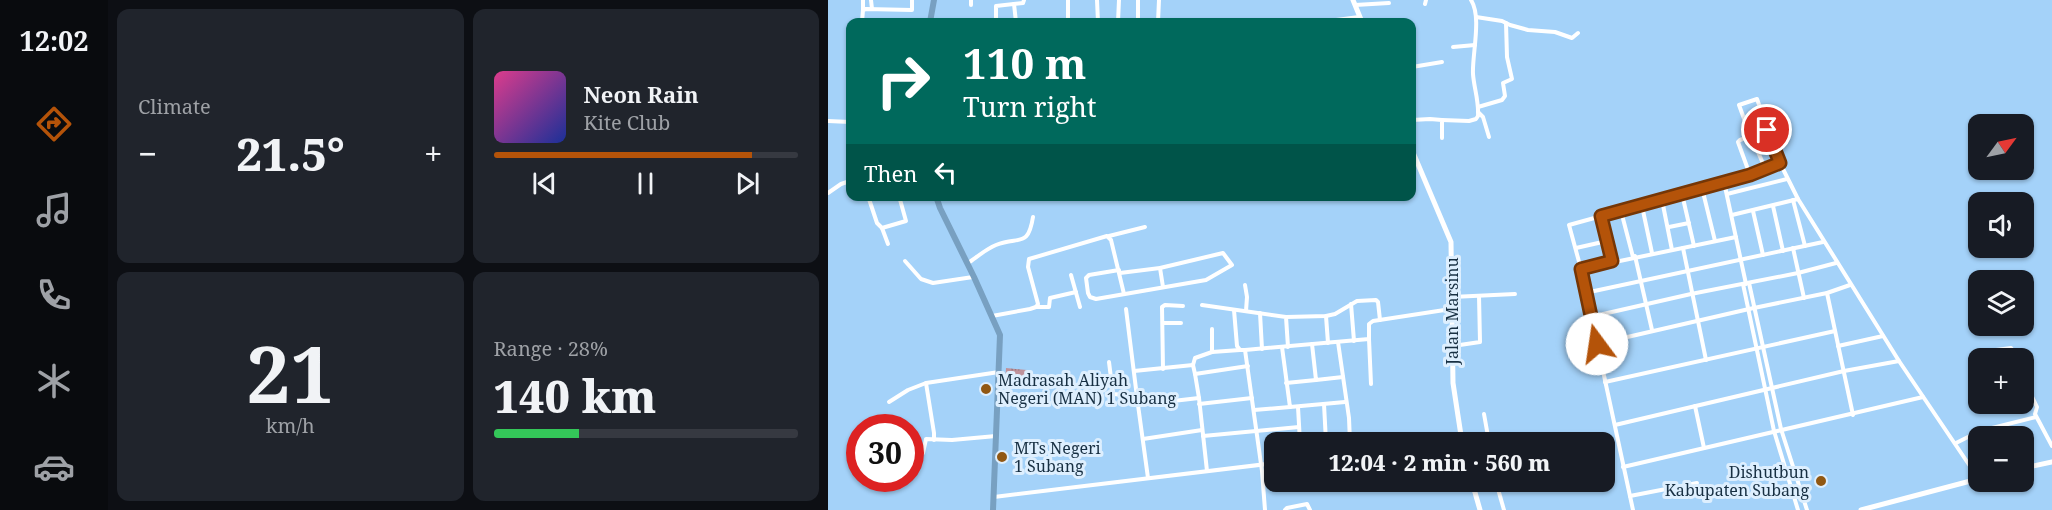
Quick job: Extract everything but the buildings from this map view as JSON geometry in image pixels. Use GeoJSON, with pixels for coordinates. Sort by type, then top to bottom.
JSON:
{"type":"FeatureCollection","features":[{"type":"Feature","properties":{"kind":"main road"},"geometry":{"type":"LineString","coordinates":[[931,18],[934,0]]}},
{"type":"Feature","properties":{"kind":"main road"},"geometry":{"type":"LineString","coordinates":[[938,201],[1000,335],[993,510]]}},
{"type":"Feature","properties":{"kind":"street"},"geometry":{"type":"LineString","coordinates":[[862,0],[862,18]]}},
{"type":"Feature","properties":{"kind":"street"},"geometry":{"type":"LineString","coordinates":[[871,0],[872,9]]}},
{"type":"Feature","properties":{"kind":"street"},"geometry":{"type":"LineString","coordinates":[[863,10],[912,10],[912,0]]}},
{"type":"Feature","properties":{"kind":"street"},"geometry":{"type":"LineString","coordinates":[[996,18],[996,6],[1023,3],[1024,0]]}},
{"type":"Feature","properties":{"kind":"street"},"geometry":{"type":"LineString","coordinates":[[1068,0],[1068,18]]}},
{"type":"Feature","properties":{"kind":"street"},"geometry":{"type":"LineString","coordinates":[[1097,0],[1098,18]]}},
{"type":"Feature","properties":{"kind":"street"},"geometry":{"type":"LineString","coordinates":[[1118,18],[1119,0]]}},
{"type":"Feature","properties":{"kind":"street"},"geometry":{"type":"LineString","coordinates":[[1138,0],[1138,18]]}},
{"type":"Feature","properties":{"kind":"street"},"geometry":{"type":"LineString","coordinates":[[1158,18],[1159,0]]}},
{"type":"Feature","properties":{"kind":"street"},"geometry":{"type":"LineString","coordinates":[[1416,120],[1469,121],[1476,119],[1478,109],[1473,73],[1476,17],[1471,0]]}},
{"type":"Feature","properties":{"kind":"street"},"geometry":{"type":"LineString","coordinates":[[1359,18],[1354,3],[1389,3]]}},
{"type":"Feature","properties":{"kind":"street"},"geometry":{"type":"LineString","coordinates":[[1014,4],[1016,18]]}},
{"type":"Feature","properties":{"kind":"street"},"geometry":{"type":"LineString","coordinates":[[1476,17],[1502,21],[1528,30],[1555,32],[1572,38],[1578,33]]}},
{"type":"Feature","properties":{"kind":"street"},"geometry":{"type":"LineString","coordinates":[[1478,109],[1502,100],[1505,96],[1503,83],[1512,79],[1507,50],[1506,23]]}},
{"type":"Feature","properties":{"kind":"street"},"geometry":{"type":"LineString","coordinates":[[1453,47],[1475,45]]}},
{"type":"Feature","properties":{"kind":"street"},"geometry":{"type":"LineString","coordinates":[[1416,66],[1442,62]]}},
{"type":"Feature","properties":{"kind":"street"},"geometry":{"type":"LineString","coordinates":[[1765,168],[1739,105],[1757,99],[1795,199],[1805,246]]}},
{"type":"Feature","properties":{"kind":"street"},"geometry":{"type":"LineString","coordinates":[[1478,109],[1483,117],[1489,138]]}},
{"type":"Feature","properties":{"kind":"street"},"geometry":{"type":"LineString","coordinates":[[1442,120],[1442,138]]}},
{"type":"Feature","properties":{"kind":"street"},"geometry":{"type":"LineString","coordinates":[[828,121],[846,122]]}},
{"type":"Feature","properties":{"kind":"street"},"geometry":{"type":"LineString","coordinates":[[1750,135],[1738,142],[1750,175]]}},
{"type":"Feature","properties":{"kind":"street","name":"Jalan Marsinu"},"geometry":{"type":"LineString","coordinates":[[1416,162],[1449,236],[1452,252],[1454,395],[1460,432]]}},
{"type":"Feature","properties":{"kind":"street"},"geometry":{"type":"LineString","coordinates":[[1633,510],[1581,269],[1569,225],[1750,175],[1780,163]]}},
{"type":"Feature","properties":{"kind":"street"},"geometry":{"type":"LineString","coordinates":[[1727,194],[1787,179]]}},
{"type":"Feature","properties":{"kind":"street"},"geometry":{"type":"LineString","coordinates":[[828,193],[846,182]]}},
{"type":"Feature","properties":{"kind":"street"},"geometry":{"type":"LineString","coordinates":[[1724,182],[1774,431],[1798,510]]}},
{"type":"Feature","properties":{"kind":"street"},"geometry":{"type":"LineString","coordinates":[[1702,188],[1715,241]]}},
{"type":"Feature","properties":{"kind":"street"},"geometry":{"type":"LineString","coordinates":[[1682,194],[1694,246]]}},
{"type":"Feature","properties":{"kind":"street"},"geometry":{"type":"LineString","coordinates":[[1732,215],[1795,199]]}},
{"type":"Feature","properties":{"kind":"street"},"geometry":{"type":"LineString","coordinates":[[1795,199],[1899,362],[1968,463]]}},
{"type":"Feature","properties":{"kind":"street"},"geometry":{"type":"LineString","coordinates":[[1662,200],[1672,250]]}},
{"type":"Feature","properties":{"kind":"street"},"geometry":{"type":"LineString","coordinates":[[870,201],[877,223],[882,228],[888,244]]}},
{"type":"Feature","properties":{"kind":"street"},"geometry":{"type":"LineString","coordinates":[[882,228],[906,221],[900,201]]}},
{"type":"Feature","properties":{"kind":"street"},"geometry":{"type":"LineString","coordinates":[[1642,206],[1652,253]]}},
{"type":"Feature","properties":{"kind":"street"},"geometry":{"type":"LineString","coordinates":[[1773,206],[1783,251]]}},
{"type":"Feature","properties":{"kind":"street"},"geometry":{"type":"LineString","coordinates":[[1621,211],[1653,330]]}},
{"type":"Feature","properties":{"kind":"street"},"geometry":{"type":"LineString","coordinates":[[1753,211],[1763,255]]}},
{"type":"Feature","properties":{"kind":"street"},"geometry":{"type":"LineString","coordinates":[[1601,216],[1612,261]]}},
{"type":"Feature","properties":{"kind":"street"},"geometry":{"type":"LineString","coordinates":[[967,264],[989,248],[1025,238],[1031,232],[1033,217]]}},
{"type":"Feature","properties":{"kind":"street"},"geometry":{"type":"LineString","coordinates":[[1669,228],[1689,223]]}},
{"type":"Feature","properties":{"kind":"street"},"geometry":{"type":"LineString","coordinates":[[1036,308],[1039,302],[1027,263],[1029,259],[1145,227]]}},
{"type":"Feature","properties":{"kind":"street"},"geometry":{"type":"LineString","coordinates":[[1109,236],[1124,294]]}},
{"type":"Feature","properties":{"kind":"street"},"geometry":{"type":"LineString","coordinates":[[1581,269],[1634,256],[1736,237]]}},
{"type":"Feature","properties":{"kind":"street"},"geometry":{"type":"LineString","coordinates":[[1576,248],[1607,241]]}},
{"type":"Feature","properties":{"kind":"street"},"geometry":{"type":"LineString","coordinates":[[1585,293],[1823,242]]}},
{"type":"Feature","properties":{"kind":"street"},"geometry":{"type":"LineString","coordinates":[[1683,248],[1706,360]]}},
{"type":"Feature","properties":{"kind":"street"},"geometry":{"type":"LineString","coordinates":[[1793,248],[1804,298]]}},
{"type":"Feature","properties":{"kind":"street"},"geometry":{"type":"LineString","coordinates":[[1223,254],[1232,265],[1206,280],[1096,299],[1090,297],[1086,278],[1120,272],[1160,268],[1223,254]]}},
{"type":"Feature","properties":{"kind":"street"},"geometry":{"type":"LineString","coordinates":[[905,261],[921,279],[933,283],[974,277]]}},
{"type":"Feature","properties":{"kind":"street"},"geometry":{"type":"LineString","coordinates":[[1590,317],[1836,263]]}},
{"type":"Feature","properties":{"kind":"street"},"geometry":{"type":"LineString","coordinates":[[1160,268],[1163,287]]}},
{"type":"Feature","properties":{"kind":"street"},"geometry":{"type":"LineString","coordinates":[[1071,275],[1080,307]]}},
{"type":"Feature","properties":{"kind":"street"},"geometry":{"type":"LineString","coordinates":[[1746,283],[1755,308],[1781,429],[1807,510]]}},
{"type":"Feature","properties":{"kind":"street"},"geometry":{"type":"LineString","coordinates":[[1245,285],[1246,311]]}},
{"type":"Feature","properties":{"kind":"street"},"geometry":{"type":"LineString","coordinates":[[1597,344],[1827,293],[1850,285]]}},
{"type":"Feature","properties":{"kind":"street"},"geometry":{"type":"LineString","coordinates":[[992,316],[1049,307],[1050,298],[1076,292]]}},
{"type":"Feature","properties":{"kind":"street"},"geometry":{"type":"LineString","coordinates":[[1827,293],[1853,415]]}},
{"type":"Feature","properties":{"kind":"street"},"geometry":{"type":"LineString","coordinates":[[1452,297],[1515,294]]}},
{"type":"Feature","properties":{"kind":"street"},"geometry":{"type":"LineString","coordinates":[[1453,346],[1480,342],[1479,296]]}},
{"type":"Feature","properties":{"kind":"street"},"geometry":{"type":"LineString","coordinates":[[1202,305],[1286,316],[1326,316],[1335,314],[1357,301],[1376,300],[1380,320]]}},
{"type":"Feature","properties":{"kind":"street"},"geometry":{"type":"LineString","coordinates":[[1351,304],[1354,341]]}},
{"type":"Feature","properties":{"kind":"street"},"geometry":{"type":"LineString","coordinates":[[1162,369],[1163,306],[1183,306]]}},
{"type":"Feature","properties":{"kind":"street"},"geometry":{"type":"LineString","coordinates":[[1126,309],[1148,478]]}},
{"type":"Feature","properties":{"kind":"street"},"geometry":{"type":"LineString","coordinates":[[1371,384],[1369,324],[1372,321],[1451,309]]}},
{"type":"Feature","properties":{"kind":"street"},"geometry":{"type":"LineString","coordinates":[[1234,310],[1237,346],[1242,350],[1248,366],[1265,510]]}},
{"type":"Feature","properties":{"kind":"street"},"geometry":{"type":"LineString","coordinates":[[1260,313],[1262,349]]}},
{"type":"Feature","properties":{"kind":"street"},"geometry":{"type":"LineString","coordinates":[[1286,316],[1288,346]]}},
{"type":"Feature","properties":{"kind":"street"},"geometry":{"type":"LineString","coordinates":[[1326,316],[1328,343]]}},
{"type":"Feature","properties":{"kind":"street"},"geometry":{"type":"LineString","coordinates":[[1163,323],[1181,323]]}},
{"type":"Feature","properties":{"kind":"street"},"geometry":{"type":"LineString","coordinates":[[1212,329],[1212,352]]}},
{"type":"Feature","properties":{"kind":"street"},"geometry":{"type":"LineString","coordinates":[[1605,382],[1835,331]]}},
{"type":"Feature","properties":{"kind":"street"},"geometry":{"type":"LineString","coordinates":[[1838,346],[1883,336]]}},
{"type":"Feature","properties":{"kind":"street"},"geometry":{"type":"LineString","coordinates":[[1207,471],[1193,365],[1195,358],[1212,352],[1369,339]]}},
{"type":"Feature","properties":{"kind":"street"},"geometry":{"type":"LineString","coordinates":[[1338,342],[1350,432]]}},
{"type":"Feature","properties":{"kind":"street"},"geometry":{"type":"LineString","coordinates":[[1312,344],[1316,380]]}},
{"type":"Feature","properties":{"kind":"street"},"geometry":{"type":"LineString","coordinates":[[1282,347],[1290,407]]}},
{"type":"Feature","properties":{"kind":"street"},"geometry":{"type":"LineString","coordinates":[[1109,362],[1113,394],[1137,396]]}},
{"type":"Feature","properties":{"kind":"street"},"geometry":{"type":"LineString","coordinates":[[1615,425],[1844,371],[1899,362]]}},
{"type":"Feature","properties":{"kind":"street"},"geometry":{"type":"LineString","coordinates":[[1134,371],[1193,365]]}},
{"type":"Feature","properties":{"kind":"street"},"geometry":{"type":"LineString","coordinates":[[1196,374],[1248,366]]}},
{"type":"Feature","properties":{"kind":"street"},"geometry":{"type":"LineString","coordinates":[[889,402],[908,390],[926,383],[999,372]]}},
{"type":"Feature","properties":{"kind":"street"},"geometry":{"type":"LineString","coordinates":[[1287,383],[1343,377]]}},
{"type":"Feature","properties":{"kind":"street"},"geometry":{"type":"LineString","coordinates":[[926,383],[934,440]]}},
{"type":"Feature","properties":{"kind":"street"},"geometry":{"type":"LineString","coordinates":[[1623,467],[1923,397]]}},
{"type":"Feature","properties":{"kind":"street"},"geometry":{"type":"LineString","coordinates":[[1138,405],[1252,398]]}},
{"type":"Feature","properties":{"kind":"street"},"geometry":{"type":"LineString","coordinates":[[2034,401],[2037,407],[2036,417],[2052,446]]}},
{"type":"Feature","properties":{"kind":"street"},"geometry":{"type":"LineString","coordinates":[[1254,410],[1345,402]]}},
{"type":"Feature","properties":{"kind":"street"},"geometry":{"type":"LineString","coordinates":[[1324,404],[1325,432]]}},
{"type":"Feature","properties":{"kind":"street"},"geometry":{"type":"LineString","coordinates":[[1695,406],[1704,448]]}},
{"type":"Feature","properties":{"kind":"street"},"geometry":{"type":"LineString","coordinates":[[1298,407],[1299,432]]}},
{"type":"Feature","properties":{"kind":"street"},"geometry":{"type":"LineString","coordinates":[[1484,414],[1487,432]]}},
{"type":"Feature","properties":{"kind":"street"},"geometry":{"type":"LineString","coordinates":[[1956,443],[1980,432],[2036,417]]}},
{"type":"Feature","properties":{"kind":"street"},"geometry":{"type":"LineString","coordinates":[[1203,435],[1299,427]]}},
{"type":"Feature","properties":{"kind":"street"},"geometry":{"type":"LineString","coordinates":[[1143,439],[1202,430]]}},
{"type":"Feature","properties":{"kind":"street"},"geometry":{"type":"LineString","coordinates":[[924,446],[925,440],[997,436]]}},
{"type":"Feature","properties":{"kind":"street"},"geometry":{"type":"LineString","coordinates":[[2034,466],[2052,462]]}},
{"type":"Feature","properties":{"kind":"street"},"geometry":{"type":"LineString","coordinates":[[994,496],[1264,465]]}},
{"type":"Feature","properties":{"kind":"street"},"geometry":{"type":"LineString","coordinates":[[1861,510],[1968,482]]}},
{"type":"Feature","properties":{"kind":"street"},"geometry":{"type":"LineString","coordinates":[[1630,496],[1697,483]]}},
{"type":"Feature","properties":{"kind":"street"},"geometry":{"type":"LineString","coordinates":[[1475,492],[1480,510]]}},
{"type":"Feature","properties":{"kind":"street"},"geometry":{"type":"LineString","coordinates":[[1499,492],[1504,510]]}},
{"type":"Feature","properties":{"kind":"street"},"geometry":{"type":"LineString","coordinates":[[1285,510],[1308,504],[1310,510]]}},
{"type":"Feature","properties":{"kind":"green space"},"geometry":{"type":"Polygon","coordinates":[[[1006,368],[1027,370],[1027,384],[1005,383],[1006,368]]]}},
{"type":"Feature","properties":{"kind":"place","name":"Madrasah Aliyah Negeri (MAN) 1 Subang"},"geometry":{"type":"Point","coordinates":[986,389]}},
{"type":"Feature","properties":{"kind":"place","name":"MTs Negeri 1 Subang"},"geometry":{"type":"Point","coordinates":[1002,457]}},
{"type":"Feature","properties":{"kind":"place","name":"Dishutbun Kabupaten Subang"},"geometry":{"type":"Point","coordinates":[1821,481]}},
{"type":"Feature","properties":{"kind":"route"},"geometry":{"type":"LineString","coordinates":[[1597,344],[1581,269],[1612,261],[1601,216],[1750,175],[1780,163],[1767,130]]}}]}
